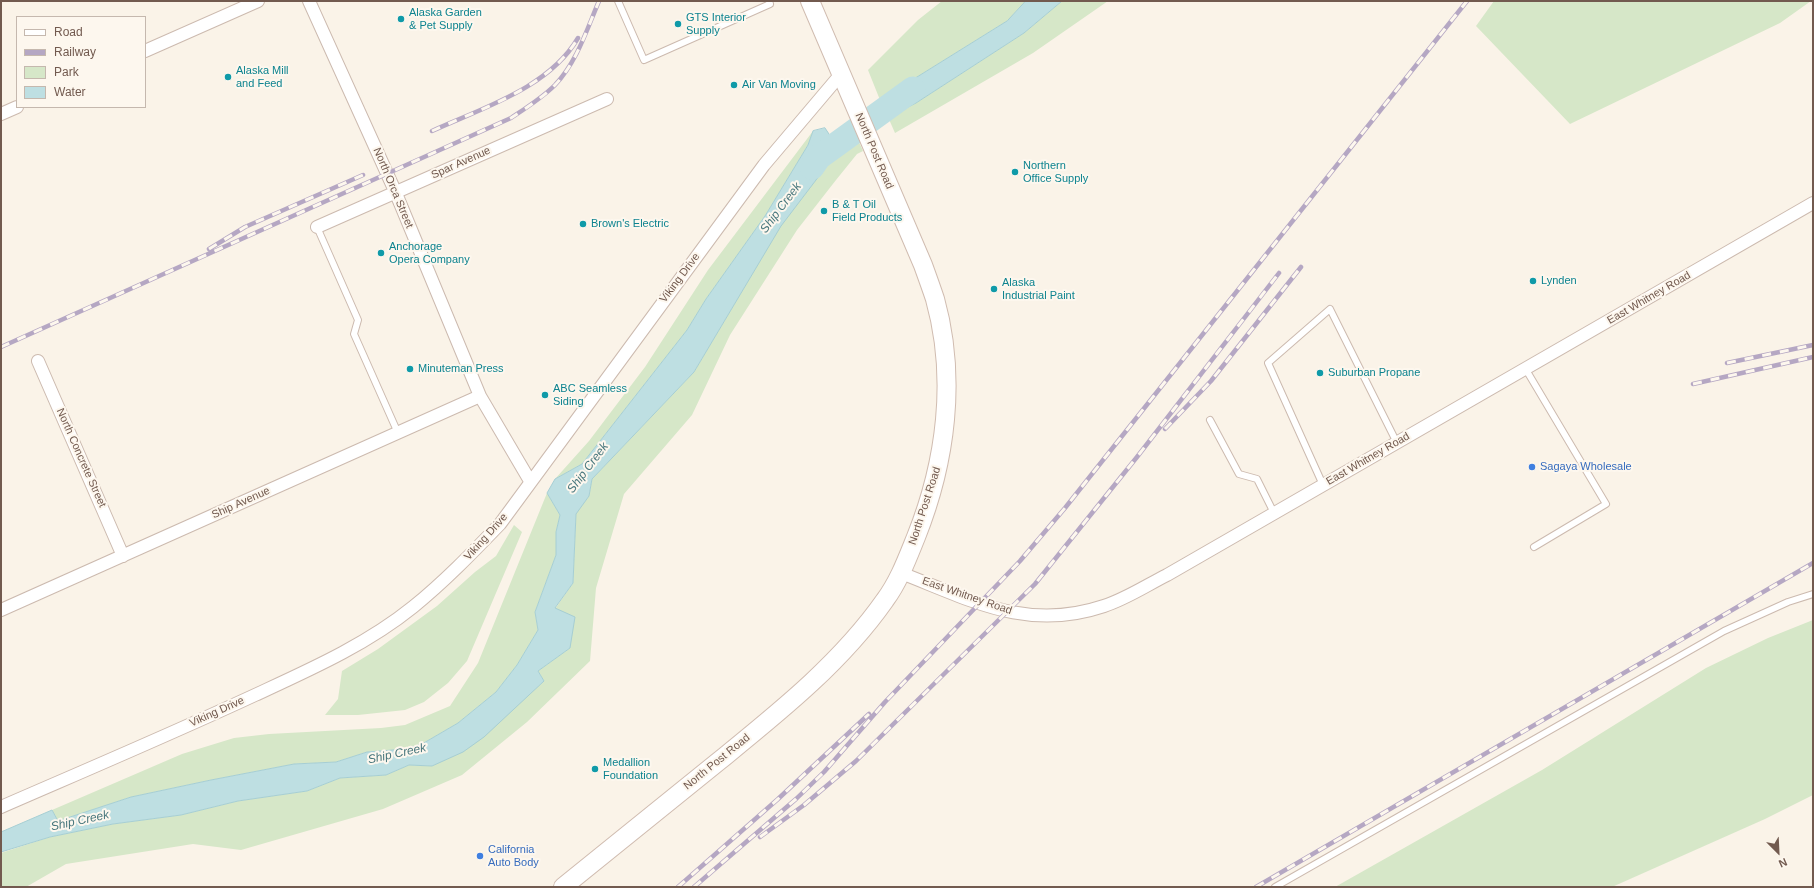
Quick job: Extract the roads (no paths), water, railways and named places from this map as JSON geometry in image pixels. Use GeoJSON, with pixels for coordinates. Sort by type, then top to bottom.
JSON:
{"type":"FeatureCollection","features":[{"type":"Feature","properties":{"kind":"street"},"geometry":{"type":"LineString","coordinates":[[146,51],[258,1]]}},
{"type":"Feature","properties":{"kind":"street","name":"North Orca Street"},"geometry":{"type":"LineString","coordinates":[[309,1],[395,191],[480,396],[530,481]]}},
{"type":"Feature","properties":{"kind":"street","name":"North Post Road"},"geometry":{"type":"LineString","coordinates":[[563,887],[762,726],[804,689],[862,630],[886,599],[901,573],[930,497],[941,456],[946,414],[946,363],[935,299],[923,265],[810,1]]}},
{"type":"Feature","properties":{"kind":"street","name":"Viking Drive"},"geometry":{"type":"LineString","coordinates":[[1,808],[226,709],[322,664],[365,640],[412,608],[466,559],[500,524],[530,481],[764,165],[842,74]]}},
{"type":"Feature","properties":{"kind":"street","name":"Spar Avenue"},"geometry":{"type":"LineString","coordinates":[[317,227],[395,191],[606,99]]}},
{"type":"Feature","properties":{"kind":"street"},"geometry":{"type":"LineString","coordinates":[[1,114],[16,107]]}},
{"type":"Feature","properties":{"kind":"street","name":"East Whitney Road"},"geometry":{"type":"LineString","coordinates":[[901,573],[1008,612],[1052,616],[1077,614],[1105,606],[1131,594],[1397,443],[1813,203]]}},
{"type":"Feature","properties":{"kind":"street","name":"North Concrete Street"},"geometry":{"type":"LineString","coordinates":[[38,361],[123,556]]}},
{"type":"Feature","properties":{"kind":"street","name":"Ship Avenue"},"geometry":{"type":"LineString","coordinates":[[1,610],[480,396]]}},
{"type":"Feature","properties":{"kind":"lane"},"geometry":{"type":"LineString","coordinates":[[618,1],[644,60],[770,4],[769,1]]}},
{"type":"Feature","properties":{"kind":"lane"},"geometry":{"type":"LineString","coordinates":[[317,227],[358,320],[354,334],[398,433]]}},
{"type":"Feature","properties":{"kind":"lane"},"geometry":{"type":"LineString","coordinates":[[1323,485],[1268,362],[1330,309],[1397,443]]}},
{"type":"Feature","properties":{"kind":"lane"},"geometry":{"type":"LineString","coordinates":[[1526,368],[1606,504],[1534,547]]}},
{"type":"Feature","properties":{"kind":"lane"},"geometry":{"type":"LineString","coordinates":[[1210,420],[1239,474],[1257,479],[1274,513]]}},
{"type":"Feature","properties":{"kind":"lane"},"geometry":{"type":"LineString","coordinates":[[1275,887],[1724,631],[1788,602],[1813,594]]}},
{"type":"Feature","properties":{"kind":"water"},"geometry":{"type":"Polygon","coordinates":[[[1026,1],[1062,1],[1024,33],[916,103],[888,117],[880,100],[1007,21],[1026,1]]]}},
{"type":"Feature","properties":{"kind":"water"},"geometry":{"type":"Polygon","coordinates":[[[825,128],[841,152],[835,155],[781,226],[694,372],[592,479],[589,496],[576,514],[573,583],[555,608],[575,617],[570,648],[538,671],[544,681],[484,737],[463,752],[432,766],[409,765],[386,775],[340,778],[307,791],[238,801],[181,815],[113,824],[50,837],[1,852],[1,832],[52,810],[58,821],[131,797],[211,780],[294,764],[336,762],[367,752],[406,749],[422,744],[458,723],[496,692],[517,665],[538,630],[535,612],[556,555],[556,532],[560,515],[547,493],[555,479],[582,464],[687,330],[706,299],[765,216],[808,145],[813,131],[825,128]]]}},
{"type":"Feature","properties":{"kind":"waterway","name":"Ship Creek"},"geometry":{"type":"LineString","coordinates":[[812,167],[819,157],[913,89]]}},
{"type":"Feature","properties":{"kind":"railway"},"geometry":{"type":"LineString","coordinates":[[1,347],[511,118],[534,103],[563,76],[581,45],[599,1]]}},
{"type":"Feature","properties":{"kind":"railway"},"geometry":{"type":"LineString","coordinates":[[694,887],[796,799],[824,772],[885,702],[1020,561],[1065,508],[1467,1]]}},
{"type":"Feature","properties":{"kind":"railway"},"geometry":{"type":"LineString","coordinates":[[432,131],[493,105],[532,83],[550,70],[565,55],[578,38]]}},
{"type":"Feature","properties":{"kind":"railway"},"geometry":{"type":"LineString","coordinates":[[209,249],[245,227],[363,175]]}},
{"type":"Feature","properties":{"kind":"railway"},"geometry":{"type":"LineString","coordinates":[[1165,429],[1211,381],[1301,267]]}},
{"type":"Feature","properties":{"kind":"railway"},"geometry":{"type":"LineString","coordinates":[[760,837],[804,805],[856,761],[1035,584],[1137,457],[1279,273]]}},
{"type":"Feature","properties":{"kind":"railway"},"geometry":{"type":"LineString","coordinates":[[1727,363],[1813,345]]}},
{"type":"Feature","properties":{"kind":"railway"},"geometry":{"type":"LineString","coordinates":[[1693,384],[1813,357]]}},
{"type":"Feature","properties":{"kind":"railway"},"geometry":{"type":"LineString","coordinates":[[1256,887],[1813,563]]}},
{"type":"Feature","properties":{"kind":"railway"},"geometry":{"type":"LineString","coordinates":[[678,887],[778,799],[869,714]]}},
{"type":"Feature","properties":{"kind":"place","name":"Alaska Garden & Pet Supply"},"geometry":{"type":"Point","coordinates":[401,19]}},
{"type":"Feature","properties":{"kind":"place","name":"GTS Interior Supply"},"geometry":{"type":"Point","coordinates":[678,24]}},
{"type":"Feature","properties":{"kind":"place","name":"Alaska Mill and Feed"},"geometry":{"type":"Point","coordinates":[228,77]}},
{"type":"Feature","properties":{"kind":"place","name":"Air Van Moving"},"geometry":{"type":"Point","coordinates":[734,85]}},
{"type":"Feature","properties":{"kind":"place","name":"Northern Office Supply"},"geometry":{"type":"Point","coordinates":[1015,172]}},
{"type":"Feature","properties":{"kind":"place","name":"B & T Oil Field Products"},"geometry":{"type":"Point","coordinates":[824,211]}},
{"type":"Feature","properties":{"kind":"place","name":"Brown's Electric"},"geometry":{"type":"Point","coordinates":[583,224]}},
{"type":"Feature","properties":{"kind":"place","name":"Anchorage Opera Company"},"geometry":{"type":"Point","coordinates":[381,253]}},
{"type":"Feature","properties":{"kind":"place","name":"Lynden"},"geometry":{"type":"Point","coordinates":[1533,281]}},
{"type":"Feature","properties":{"kind":"place","name":"Alaska Industrial Paint"},"geometry":{"type":"Point","coordinates":[994,289]}},
{"type":"Feature","properties":{"kind":"place","name":"Minuteman Press"},"geometry":{"type":"Point","coordinates":[410,369]}},
{"type":"Feature","properties":{"kind":"place","name":"Suburban Propane"},"geometry":{"type":"Point","coordinates":[1320,373]}},
{"type":"Feature","properties":{"kind":"place","name":"ABC Seamless Siding"},"geometry":{"type":"Point","coordinates":[545,395]}},
{"type":"Feature","properties":{"kind":"place","name":"Sagaya Wholesale"},"geometry":{"type":"Point","coordinates":[1532,467]}},
{"type":"Feature","properties":{"kind":"place","name":"Medallion Foundation"},"geometry":{"type":"Point","coordinates":[595,769]}},
{"type":"Feature","properties":{"kind":"place","name":"California Auto Body"},"geometry":{"type":"Point","coordinates":[480,856]}}]}
